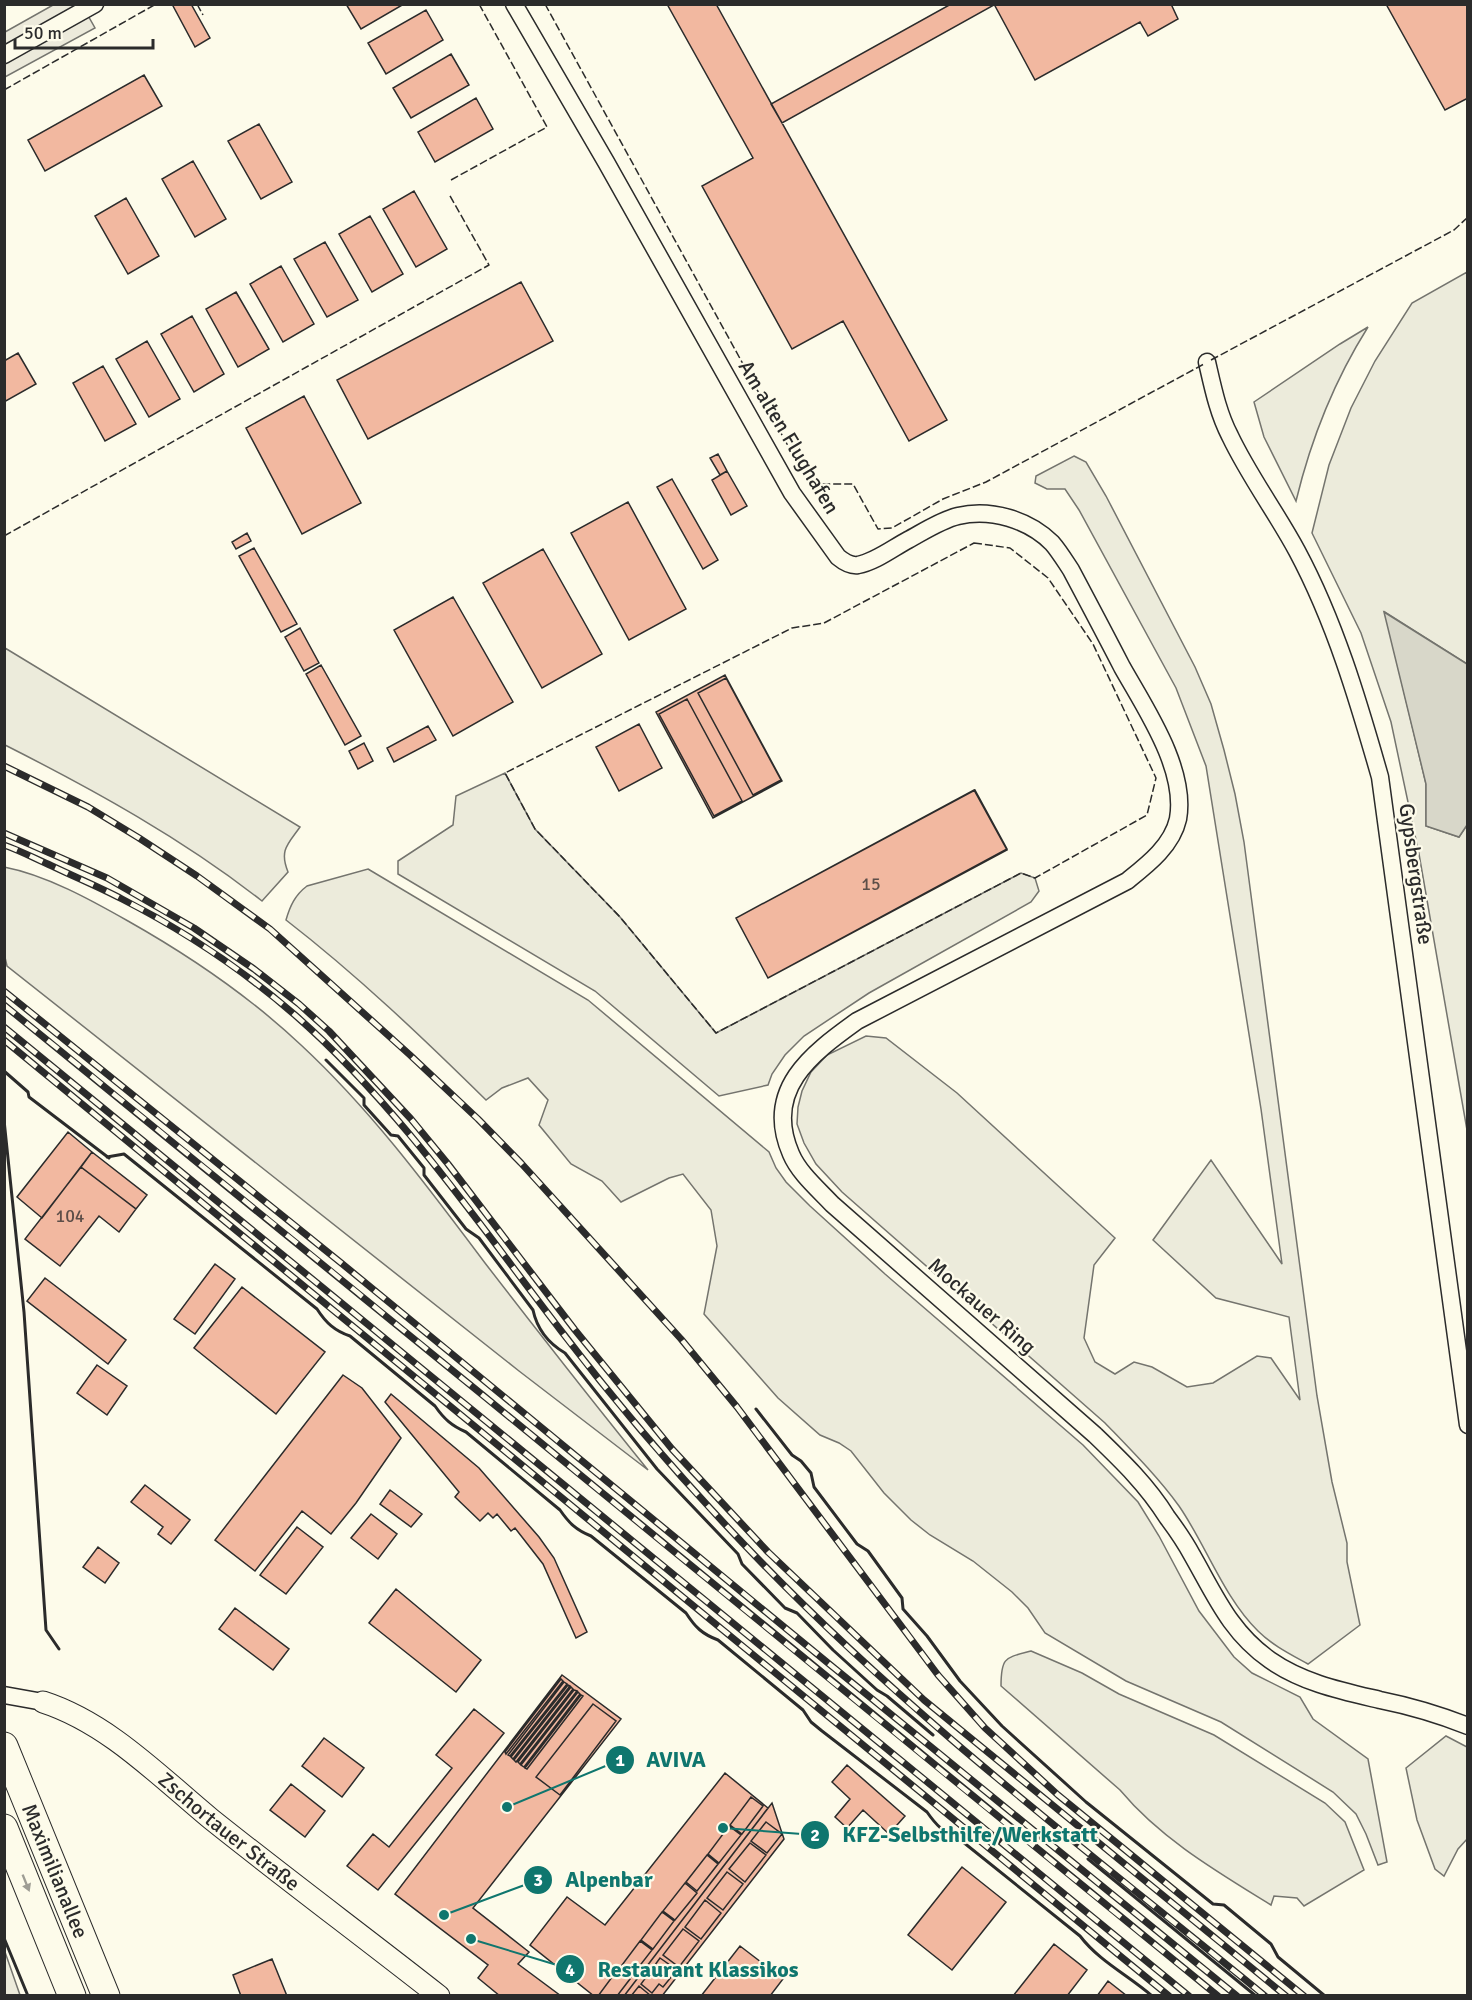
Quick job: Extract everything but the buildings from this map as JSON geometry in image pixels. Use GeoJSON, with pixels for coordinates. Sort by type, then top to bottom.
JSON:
{"type":"FeatureCollection","features":[{"type":"Feature","properties":{"kind":"highway","name":"Maximilianallee"},"geometry":{"type":"LineString","coordinates":[[4,1746],[106,1995]]}},
{"type":"Feature","properties":{"kind":"highway"},"geometry":{"type":"LineString","coordinates":[[4,1828],[72,1995]]}},
{"type":"Feature","properties":{"kind":"street"},"geometry":{"type":"LineString","coordinates":[[4,55],[95,4]]}},
{"type":"Feature","properties":{"kind":"street","name":"Am alten Flughafen"},"geometry":{"type":"LineString","coordinates":[[514,4],[606,162],[792,493],[838,556],[845,563],[856,566],[957,516],[982,513],[1031,526],[1053,544],[1071,570],[1161,738],[1179,796],[1178,820],[1154,860],[1127,881],[1086,902]]}},
{"type":"Feature","properties":{"kind":"street","name":"Gypsbergstraße"},"geometry":{"type":"LineString","coordinates":[[1207,362],[1219,410],[1230,437],[1297,551],[1327,616],[1350,675],[1380,777],[1467,1425]]}},
{"type":"Feature","properties":{"kind":"street","name":"Mockauer Ring"},"geometry":{"type":"LineString","coordinates":[[1086,902],[857,1021],[823,1045],[801,1067],[788,1091],[784,1107],[784,1127],[791,1155],[804,1174],[832,1204],[1095,1435],[1135,1474],[1150,1491],[1192,1555],[1210,1590],[1247,1642],[1270,1661],[1300,1677],[1330,1688],[1446,1717],[1467,1726]]}},
{"type":"Feature","properties":{"kind":"street","name":"Zschortauer Straße"},"geometry":{"type":"LineString","coordinates":[[10,1695],[43,1702],[87,1721],[129,1751],[213,1820],[440,1995]]}},
{"type":"Feature","properties":{"kind":"shaded area"},"geometry":{"type":"Polygon","coordinates":[[[53,5],[82,5],[95,28],[5,77],[5,32],[53,5]]]}},
{"type":"Feature","properties":{"kind":"shaded area"},"geometry":{"type":"Polygon","coordinates":[[[1467,272],[1467,664],[1385,612],[1426,784],[1426,826],[1459,837],[1467,825],[1467,1130],[1419,854],[1391,722],[1361,633],[1312,533],[1329,465],[1351,408],[1375,361],[1412,303],[1467,272]]]}},
{"type":"Feature","properties":{"kind":"shaded area"},"geometry":{"type":"Polygon","coordinates":[[[1368,327],[1334,389],[1316,433],[1296,501],[1264,437],[1254,402],[1368,327]]]}},
{"type":"Feature","properties":{"kind":"shaded area"},"geometry":{"type":"Polygon","coordinates":[[[1074,456],[1086,462],[1106,496],[1195,667],[1211,704],[1235,794],[1244,842],[1317,1396],[1332,1482],[1347,1543],[1347,1562],[1360,1625],[1308,1664],[1269,1641],[1246,1618],[1225,1587],[1179,1506],[1134,1453],[1105,1423],[842,1192],[816,1164],[804,1143],[797,1124],[802,1091],[811,1072],[827,1055],[866,1036],[886,1038],[957,1093],[1115,1238],[1094,1265],[1084,1338],[1095,1362],[1115,1374],[1134,1362],[1152,1367],[1187,1387],[1213,1383],[1257,1356],[1271,1358],[1300,1400],[1289,1317],[1216,1298],[1153,1240],[1211,1160],[1282,1264],[1261,1109],[1206,766],[1176,688],[1079,510],[1065,489],[1047,489],[1035,483],[1036,476],[1074,456]]]}},
{"type":"Feature","properties":{"kind":"shaded area"},"geometry":{"type":"Polygon","coordinates":[[[1384,612],[1467,664],[1467,825],[1459,837],[1426,826],[1426,784],[1384,612]]]}},
{"type":"Feature","properties":{"kind":"shaded area"},"geometry":{"type":"Polygon","coordinates":[[[5,648],[300,827],[286,848],[284,858],[288,872],[262,901],[169,836],[72,780],[5,745],[5,648]]]}},
{"type":"Feature","properties":{"kind":"shaded area"},"geometry":{"type":"Polygon","coordinates":[[[505,773],[535,829],[620,917],[716,1033],[1021,873],[1035,878],[1039,891],[1031,902],[869,993],[804,1036],[785,1055],[772,1074],[768,1085],[719,1096],[595,991],[398,874],[398,861],[453,825],[456,796],[505,773]]]}},
{"type":"Feature","properties":{"kind":"shaded area"},"geometry":{"type":"Polygon","coordinates":[[[4,867],[36,876],[68,889],[151,934],[240,994],[301,1045],[327,1070],[398,1150],[648,1470],[519,1371],[7,966],[4,953],[4,867]]]}},
{"type":"Feature","properties":{"kind":"shaded area"},"geometry":{"type":"Polygon","coordinates":[[[368,869],[588,1000],[769,1152],[786,1182],[810,1206],[1083,1445],[1138,1502],[1199,1611],[1234,1657],[1252,1673],[1300,1697],[1313,1719],[1368,1759],[1387,1862],[1378,1865],[1356,1814],[1333,1792],[1221,1722],[1126,1681],[1045,1633],[1028,1608],[1012,1592],[973,1561],[930,1535],[911,1520],[884,1493],[851,1451],[820,1435],[778,1398],[704,1314],[717,1246],[711,1210],[683,1174],[669,1178],[621,1202],[602,1181],[571,1164],[539,1125],[548,1100],[528,1078],[502,1088],[486,1100],[389,1007],[286,920],[294,901],[307,886],[368,869]]]}},
{"type":"Feature","properties":{"kind":"shaded area"},"geometry":{"type":"Polygon","coordinates":[[[1031,1651],[1082,1673],[1119,1694],[1214,1735],[1325,1803],[1345,1822],[1364,1870],[1304,1906],[1297,1898],[1274,1896],[1271,1905],[1210,1867],[1153,1824],[1120,1790],[1001,1686],[1002,1669],[1006,1660],[1031,1651]]]}},
{"type":"Feature","properties":{"kind":"shaded area"},"geometry":{"type":"Polygon","coordinates":[[[1446,1736],[1467,1747],[1468,1838],[1458,1849],[1444,1876],[1435,1869],[1417,1820],[1406,1768],[1446,1736]]]}},
{"type":"Feature","properties":{"kind":"shaded area"},"geometry":{"type":"Polygon","coordinates":[[[5,1952],[20,1995],[5,1995],[5,1952]]]}},
{"type":"Feature","properties":{"kind":"railway"},"geometry":{"type":"LineString","coordinates":[[4,766],[88,807],[139,838],[197,876],[270,929],[478,1119],[681,1339],[737,1407],[938,1675],[985,1728],[1058,1795],[1304,1996]]}},
{"type":"Feature","properties":{"kind":"railway"},"geometry":{"type":"LineString","coordinates":[[4,833],[107,878],[194,928],[254,969],[329,1031],[411,1119],[448,1164],[575,1330],[672,1449],[768,1552],[924,1700],[1286,1996]]}},
{"type":"Feature","properties":{"kind":"railway"},"geometry":{"type":"LineString","coordinates":[[4,845],[105,890],[145,911],[212,952],[295,1015],[333,1050],[403,1127],[633,1421],[760,1561],[819,1620],[943,1732],[1070,1839],[1265,1996]]}},
{"type":"Feature","properties":{"kind":"railway"},"geometry":{"type":"LineString","coordinates":[[4,991],[340,1262],[1237,1996]]}},
{"type":"Feature","properties":{"kind":"railway"},"geometry":{"type":"LineString","coordinates":[[4,1005],[1218,1996]]}},
{"type":"Feature","properties":{"kind":"railway"},"geometry":{"type":"LineString","coordinates":[[4,1027],[1189,1996]]}},
{"type":"Feature","properties":{"kind":"railway"},"geometry":{"type":"LineString","coordinates":[[4,1040],[1169,1996]]}},
{"type":"Feature","properties":{"kind":"fence"},"geometry":{"type":"LineString","coordinates":[[4,90],[156,4]]}},
{"type":"Feature","properties":{"kind":"fence"},"geometry":{"type":"LineString","coordinates":[[197,4],[203,15]]}},
{"type":"Feature","properties":{"kind":"fence"},"geometry":{"type":"LineString","coordinates":[[451,180],[547,127],[479,4]]}},
{"type":"Feature","properties":{"kind":"fence"},"geometry":{"type":"LineString","coordinates":[[545,4],[809,484],[853,484],[878,529],[892,528],[943,499],[986,482],[1204,364]]}},
{"type":"Feature","properties":{"kind":"fence"},"geometry":{"type":"LineString","coordinates":[[4,536],[489,265],[449,194]]}},
{"type":"Feature","properties":{"kind":"fence"},"geometry":{"type":"LineString","coordinates":[[1211,360],[1454,230],[1468,217]]}},
{"type":"Feature","properties":{"kind":"fence"},"geometry":{"type":"LineString","coordinates":[[974,543],[1010,548],[1048,578],[1093,644],[1156,778],[1147,815],[1035,878],[1021,873],[716,1033],[620,917],[535,829],[505,773],[792,628],[824,623],[974,543]]}},
{"type":"Feature","properties":{"kind":"wall"},"geometry":{"type":"LineString","coordinates":[[326,1060],[364,1098],[364,1105],[391,1135],[398,1136],[424,1168],[424,1175],[466,1229],[479,1238],[533,1310],[544,1335],[565,1353],[657,1469],[738,1554],[742,1564],[785,1608],[797,1613],[877,1690],[933,1735]]}},
{"type":"Feature","properties":{"kind":"wall"},"geometry":{"type":"LineString","coordinates":[[4,1071],[28,1092],[29,1097],[109,1158]]}},
{"type":"Feature","properties":{"kind":"wall"},"geometry":{"type":"LineString","coordinates":[[4,1120],[24,1312],[46,1630],[59,1649]]}},
{"type":"Feature","properties":{"kind":"wall"},"geometry":{"type":"LineString","coordinates":[[107,1157],[124,1154],[317,1309],[331,1326],[350,1336],[435,1406],[449,1422],[466,1432],[560,1510],[573,1526],[591,1536],[686,1613],[699,1630],[718,1640],[803,1710],[811,1722],[927,1812],[940,1828],[958,1838],[1080,1936],[1105,1961],[1152,1996]]}},
{"type":"Feature","properties":{"kind":"wall"},"geometry":{"type":"LineString","coordinates":[[756,1409],[792,1455],[801,1461],[811,1473],[814,1487],[857,1544],[868,1551],[902,1598],[903,1609],[927,1636],[960,1681],[1002,1726],[1086,1802],[1213,1904],[1224,1905],[1271,1944],[1278,1957],[1325,1996]]}},
{"type":"Feature","properties":{"kind":"wall"},"geometry":{"type":"LineString","coordinates":[[1088,1859],[1256,1996]]}},
{"type":"Feature","properties":{"kind":"wall"},"geometry":{"type":"LineString","coordinates":[[4,1938],[28,1996]]}},
{"type":"Feature","properties":{"kind":"place","name":"AVIVA"},"geometry":{"type":"Point","coordinates":[507,1807]}},
{"type":"Feature","properties":{"kind":"place","name":"KFZ-Selbsthilfe/Werkstatt"},"geometry":{"type":"Point","coordinates":[723,1828]}},
{"type":"Feature","properties":{"kind":"place","name":"Alpenbar"},"geometry":{"type":"Point","coordinates":[444,1915]}},
{"type":"Feature","properties":{"kind":"place","name":"Restaurant Klassikos"},"geometry":{"type":"Point","coordinates":[471,1939]}}]}
